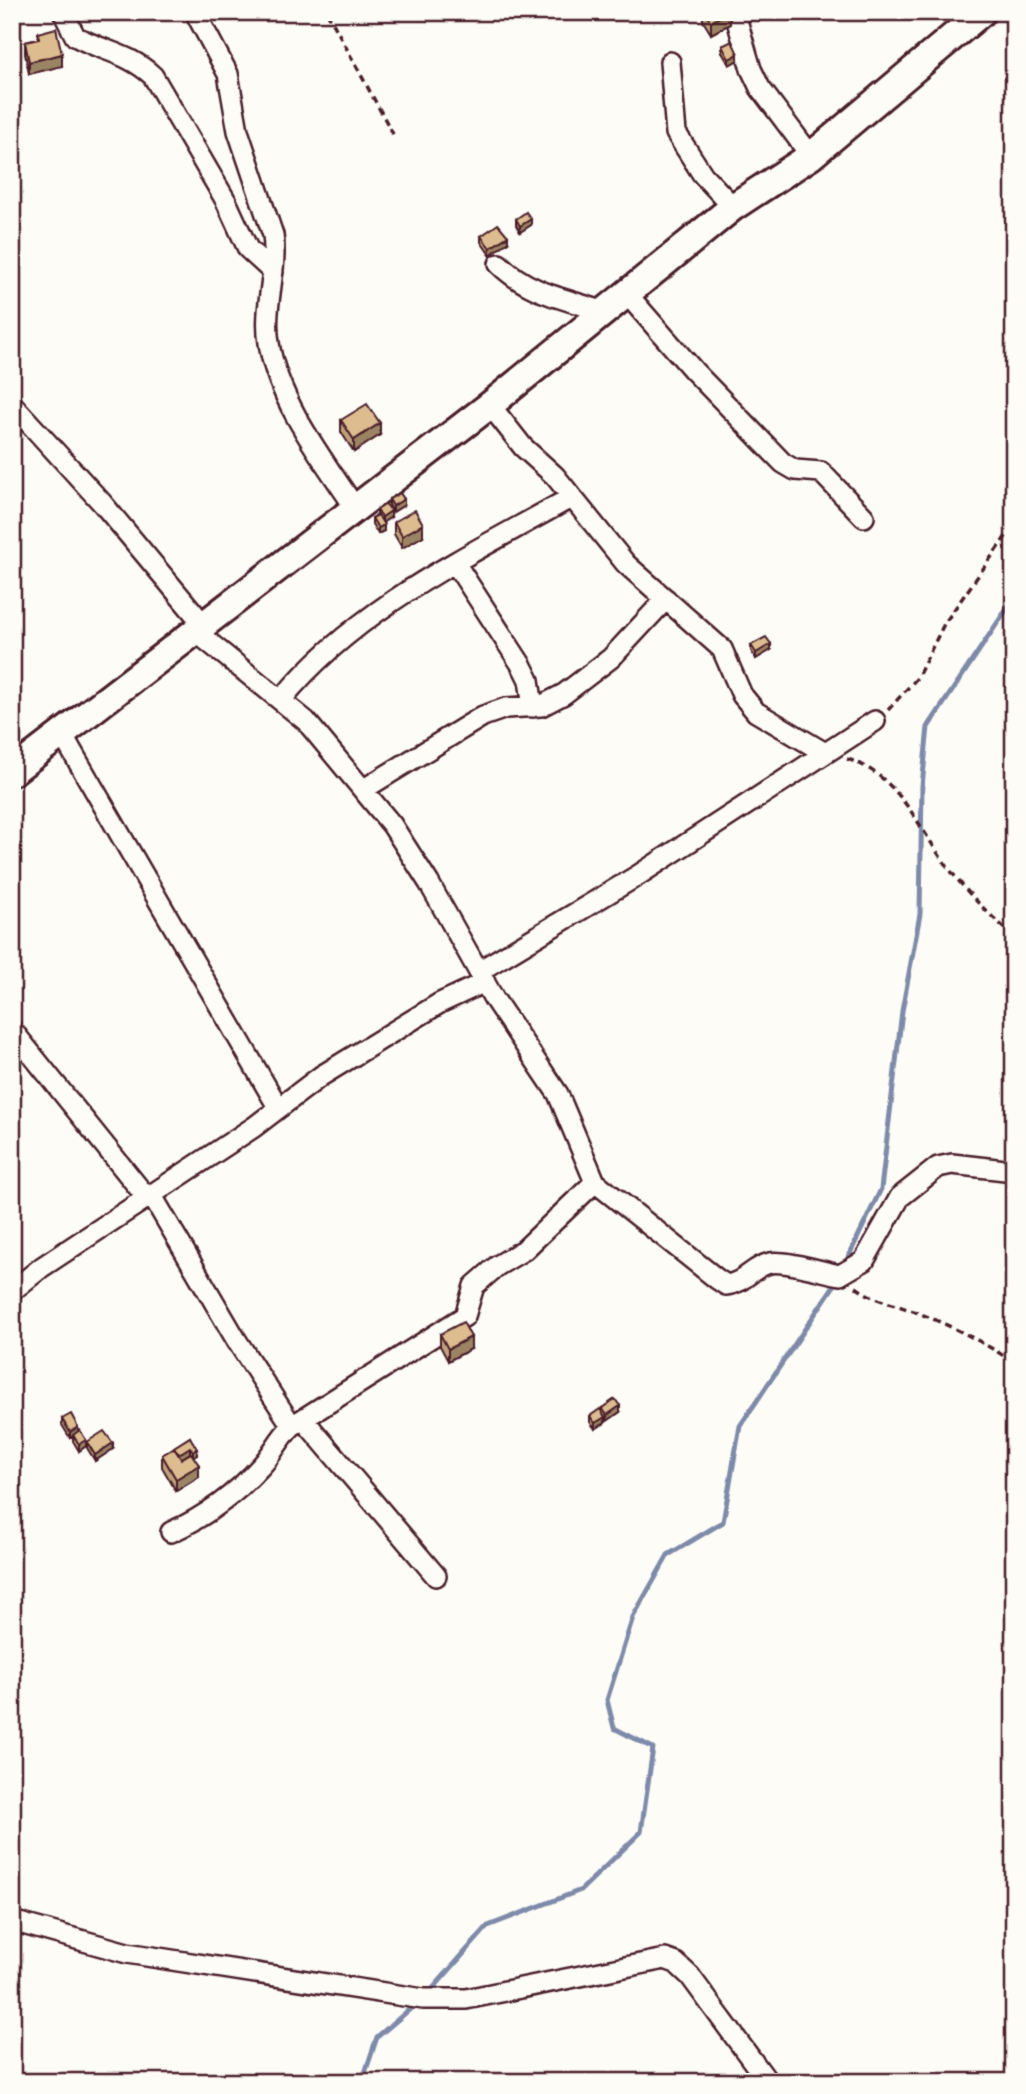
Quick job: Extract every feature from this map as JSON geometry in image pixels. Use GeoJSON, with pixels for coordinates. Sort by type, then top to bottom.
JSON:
{"type":"FeatureCollection","features":[{"type":"Feature","properties":{"kind":"street"},"geometry":{"type":"LineString","coordinates":[[63,12],[75,36],[116,51],[138,63],[153,76],[226,201],[248,249],[273,272]]}},
{"type":"Feature","properties":{"kind":"street"},"geometry":{"type":"LineString","coordinates":[[195,12],[228,74],[238,131],[273,235],[273,272],[268,292],[269,342],[278,377],[313,444],[356,509]]}},
{"type":"Feature","properties":{"kind":"street"},"geometry":{"type":"LineString","coordinates":[[12,772],[490,405],[733,207],[811,156],[982,12]]}},
{"type":"Feature","properties":{"kind":"street"},"geometry":{"type":"LineString","coordinates":[[736,17],[751,69],[760,88],[811,156]]}},
{"type":"Feature","properties":{"kind":"street"},"geometry":{"type":"LineString","coordinates":[[670,62],[676,133],[704,175],[733,207]]}},
{"type":"Feature","properties":{"kind":"street"},"geometry":{"type":"LineString","coordinates":[[499,264],[512,278],[534,290],[605,312]]}},
{"type":"Feature","properties":{"kind":"street"},"geometry":{"type":"LineString","coordinates":[[627,294],[677,352],[783,463],[795,470],[821,472],[864,517]]}},
{"type":"Feature","properties":{"kind":"street"},"geometry":{"type":"LineString","coordinates":[[12,404],[103,504],[199,628],[282,699],[364,789],[429,883],[482,976],[558,1094],[595,1182],[726,1285],[742,1282],[756,1269],[771,1263],[840,1275],[864,1261],[900,1197],[938,1167],[952,1164],[1014,1171]]}},
{"type":"Feature","properties":{"kind":"street"},"geometry":{"type":"LineString","coordinates":[[490,405],[523,447],[572,497],[626,564],[722,649],[742,695],[755,712],[825,753]]}},
{"type":"Feature","properties":{"kind":"street"},"geometry":{"type":"LineString","coordinates":[[282,699],[307,668],[344,635],[455,563],[572,497]]}},
{"type":"Feature","properties":{"kind":"street"},"geometry":{"type":"LineString","coordinates":[[455,563],[522,666],[529,680],[533,707]]}},
{"type":"Feature","properties":{"kind":"street"},"geometry":{"type":"LineString","coordinates":[[364,789],[484,716],[506,708],[541,706],[584,681],[611,658],[666,599]]}},
{"type":"Feature","properties":{"kind":"street"},"geometry":{"type":"LineString","coordinates":[[12,1291],[42,1267],[321,1076],[440,1003],[875,721]]}},
{"type":"Feature","properties":{"kind":"street"},"geometry":{"type":"LineString","coordinates":[[62,734],[278,1107]]}},
{"type":"Feature","properties":{"kind":"street"},"geometry":{"type":"LineString","coordinates":[[12,1030],[149,1196],[237,1341],[298,1423],[436,1576]]}},
{"type":"Feature","properties":{"kind":"street"},"geometry":{"type":"LineString","coordinates":[[171,1532],[213,1511],[264,1464],[275,1442],[298,1423],[465,1316],[474,1286],[497,1266],[524,1250],[595,1182]]}},
{"type":"Feature","properties":{"kind":"street"},"geometry":{"type":"LineString","coordinates":[[12,1921],[127,1952],[423,1999],[477,1998],[665,1959],[676,1963],[690,1976],[768,2082]]}},
{"type":"Feature","properties":{"kind":"path"},"geometry":{"type":"LineString","coordinates":[[327,12],[394,136]]}},
{"type":"Feature","properties":{"kind":"path"},"geometry":{"type":"LineString","coordinates":[[875,721],[902,698],[917,678],[944,624],[1014,524]]}},
{"type":"Feature","properties":{"kind":"path"},"geometry":{"type":"LineString","coordinates":[[825,753],[858,762],[877,773],[921,823],[945,863],[973,899],[1014,936]]}},
{"type":"Feature","properties":{"kind":"path"},"geometry":{"type":"LineString","coordinates":[[840,1275],[873,1299],[942,1322],[976,1338],[1014,1363]]}},
{"type":"Feature","properties":{"kind":"building"},"geometry":{"type":"Polygon","coordinates":[[[705,12],[728,12],[711,22],[705,12]]]}},
{"type":"Feature","properties":{"kind":"building"},"geometry":{"type":"Polygon","coordinates":[[[56,28],[62,54],[29,62],[25,42],[39,39],[38,33],[56,28]]]}},
{"type":"Feature","properties":{"kind":"building"},"geometry":{"type":"Polygon","coordinates":[[[732,41],[738,54],[729,59],[722,46],[732,41]]]}},
{"type":"Feature","properties":{"kind":"building"},"geometry":{"type":"Polygon","coordinates":[[[526,212],[531,219],[520,226],[516,219],[526,212]]]}},
{"type":"Feature","properties":{"kind":"building"},"geometry":{"type":"Polygon","coordinates":[[[498,224],[508,236],[490,248],[481,236],[498,224]]]}},
{"type":"Feature","properties":{"kind":"building"},"geometry":{"type":"Polygon","coordinates":[[[367,404],[380,423],[354,440],[341,420],[367,404]]]}},
{"type":"Feature","properties":{"kind":"building"},"geometry":{"type":"Polygon","coordinates":[[[400,493],[404,499],[393,506],[389,499],[400,493]]]}},
{"type":"Feature","properties":{"kind":"building"},"geometry":{"type":"Polygon","coordinates":[[[386,504],[391,511],[382,517],[377,510],[386,504]]]}},
{"type":"Feature","properties":{"kind":"building"},"geometry":{"type":"Polygon","coordinates":[[[415,510],[423,524],[402,536],[394,522],[415,510]]]}},
{"type":"Feature","properties":{"kind":"building"},"geometry":{"type":"Polygon","coordinates":[[[378,515],[384,525],[378,528],[372,518],[378,515]]]}},
{"type":"Feature","properties":{"kind":"building"},"geometry":{"type":"Polygon","coordinates":[[[766,637],[771,644],[756,653],[751,645],[766,637]]]}},
{"type":"Feature","properties":{"kind":"building"},"geometry":{"type":"Polygon","coordinates":[[[463,1322],[471,1337],[448,1349],[440,1334],[463,1322]]]}},
{"type":"Feature","properties":{"kind":"building"},"geometry":{"type":"Polygon","coordinates":[[[615,1399],[620,1406],[607,1415],[602,1408],[615,1399]]]}},
{"type":"Feature","properties":{"kind":"building"},"geometry":{"type":"Polygon","coordinates":[[[600,1409],[605,1417],[595,1423],[590,1416],[600,1409]]]}},
{"type":"Feature","properties":{"kind":"building"},"geometry":{"type":"Polygon","coordinates":[[[71,1414],[78,1427],[70,1432],[62,1419],[71,1414]]]}},
{"type":"Feature","properties":{"kind":"building"},"geometry":{"type":"Polygon","coordinates":[[[80,1430],[86,1440],[79,1444],[73,1435],[80,1430]]]}},
{"type":"Feature","properties":{"kind":"building"},"geometry":{"type":"Polygon","coordinates":[[[104,1431],[113,1443],[95,1455],[87,1442],[104,1431]]]}},
{"type":"Feature","properties":{"kind":"building"},"geometry":{"type":"Polygon","coordinates":[[[190,1437],[197,1449],[193,1451],[190,1447],[179,1454],[174,1447],[190,1437]]]}},
{"type":"Feature","properties":{"kind":"building"},"geometry":{"type":"Polygon","coordinates":[[[174,1448],[181,1459],[191,1453],[199,1465],[176,1479],[162,1455],[174,1448]]]}},
{"type":"Feature","properties":{"kind":"waterway"},"geometry":{"type":"LineString","coordinates":[[844,1266],[881,1189],[902,1011],[920,914],[922,786],[928,727],[1014,598]]}},
{"type":"Feature","properties":{"kind":"waterway"},"geometry":{"type":"LineString","coordinates":[[429,1993],[488,1926],[581,1890],[641,1832],[653,1748],[614,1728],[607,1700],[633,1617],[668,1555],[723,1522],[740,1426],[839,1278]]}},
{"type":"Feature","properties":{"kind":"waterway"},"geometry":{"type":"LineString","coordinates":[[362,2082],[377,2037],[416,2004]]}}]}
